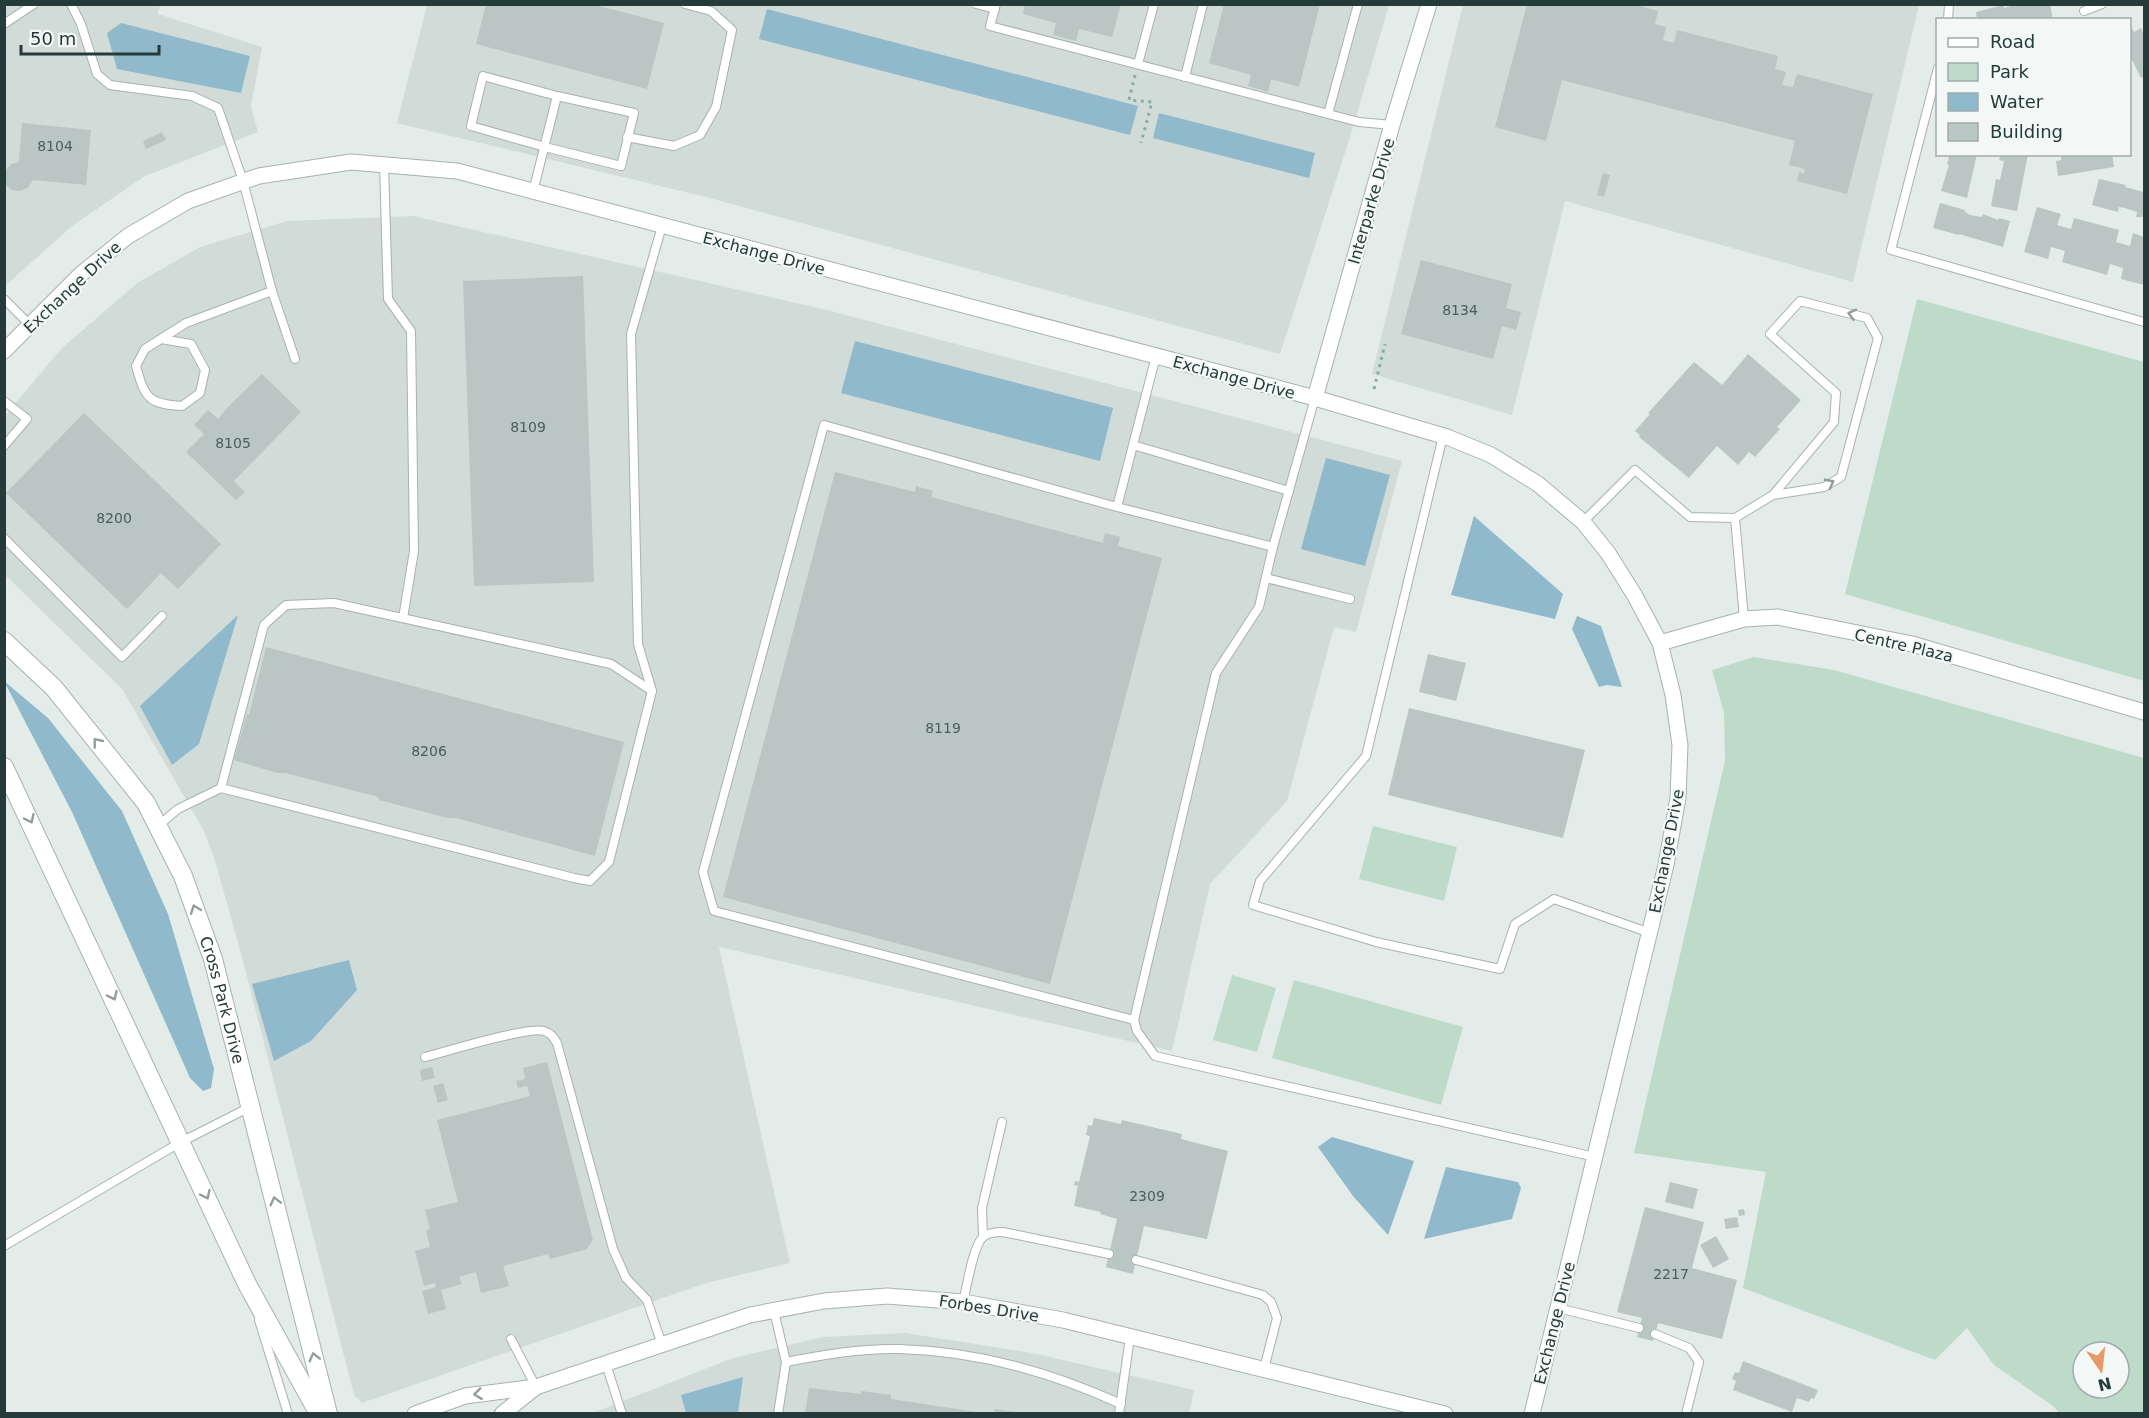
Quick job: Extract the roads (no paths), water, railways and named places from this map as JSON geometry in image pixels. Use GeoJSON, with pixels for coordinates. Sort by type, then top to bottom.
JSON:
{"type":"FeatureCollection","features":[{"type":"Feature","properties":{"kind":"street","name":"Interparke Drive"},"geometry":{"type":"LineString","coordinates":[[1315,398],[1392,125],[1429,4]]}},
{"type":"Feature","properties":{"kind":"street","name":"Exchange Drive"},"geometry":{"type":"LineString","coordinates":[[4,351],[81,274],[128,236],[188,201],[243,181],[351,162],[457,171],[1315,398],[1443,436],[1491,455],[1529,478],[1583,522],[1614,561],[1635,596],[1659,643],[1673,695],[1680,745],[1678,798],[1666,865],[1532,1413]]}},
{"type":"Feature","properties":{"kind":"street","name":"Centre Plaza"},"geometry":{"type":"LineString","coordinates":[[1659,643],[1744,619],[1778,617],[1912,644],[2145,712]]}},
{"type":"Feature","properties":{"kind":"street","name":"Cross Park Drive"},"geometry":{"type":"LineString","coordinates":[[4,641],[54,688],[146,803],[183,876],[213,959],[328,1413]]}},
{"type":"Feature","properties":{"kind":"street"},"geometry":{"type":"LineString","coordinates":[[4,767],[248,1284],[319,1413]]}},
{"type":"Feature","properties":{"kind":"street","name":"Forbes Drive"},"geometry":{"type":"LineString","coordinates":[[415,1413],[465,1396],[536,1388],[750,1316],[824,1301],[887,1296],[963,1302],[1063,1320],[1445,1413]]}},
{"type":"Feature","properties":{"kind":"street","name":"Forbes Drive"},"geometry":{"type":"LineString","coordinates":[[502,1413],[536,1388]]}},
{"type":"Feature","properties":{"kind":"lane"},"geometry":{"type":"LineString","coordinates":[[4,24],[34,4]]}},
{"type":"Feature","properties":{"kind":"lane"},"geometry":{"type":"LineString","coordinates":[[71,4],[81,24],[97,74],[110,85],[192,96],[218,108],[243,181],[272,291],[295,359]]}},
{"type":"Feature","properties":{"kind":"lane"},"geometry":{"type":"LineString","coordinates":[[627,137],[674,146],[700,135],[716,107],[732,30],[711,11],[685,4]]}},
{"type":"Feature","properties":{"kind":"lane"},"geometry":{"type":"LineString","coordinates":[[976,4],[995,7],[990,26],[1359,122],[1392,125]]}},
{"type":"Feature","properties":{"kind":"lane"},"geometry":{"type":"LineString","coordinates":[[1138,64],[1154,4]]}},
{"type":"Feature","properties":{"kind":"lane"},"geometry":{"type":"LineString","coordinates":[[1185,77],[1203,4]]}},
{"type":"Feature","properties":{"kind":"lane"},"geometry":{"type":"LineString","coordinates":[[1328,114],[1358,4]]}},
{"type":"Feature","properties":{"kind":"lane"},"geometry":{"type":"LineString","coordinates":[[2084,11],[2102,4]]}},
{"type":"Feature","properties":{"kind":"lane"},"geometry":{"type":"LineString","coordinates":[[483,76],[557,96],[634,112],[621,166],[471,126],[483,76]]}},
{"type":"Feature","properties":{"kind":"lane"},"geometry":{"type":"LineString","coordinates":[[1936,76],[1891,250],[2145,322]]}},
{"type":"Feature","properties":{"kind":"lane"},"geometry":{"type":"LineString","coordinates":[[533,192],[557,96]]}},
{"type":"Feature","properties":{"kind":"lane"},"geometry":{"type":"LineString","coordinates":[[384,165],[388,299],[411,331],[414,551],[403,618]]}},
{"type":"Feature","properties":{"kind":"lane"},"geometry":{"type":"LineString","coordinates":[[158,826],[178,809],[221,788],[590,881],[609,862],[652,691],[638,644],[631,334],[662,226]]}},
{"type":"Feature","properties":{"kind":"lane"},"geometry":{"type":"LineString","coordinates":[[161,339],[191,344],[205,370],[200,393],[182,406],[160,405],[143,391],[136,366],[145,348],[186,323],[272,291]]}},
{"type":"Feature","properties":{"kind":"lane"},"geometry":{"type":"LineString","coordinates":[[4,299],[30,325]]}},
{"type":"Feature","properties":{"kind":"lane"},"geometry":{"type":"LineString","coordinates":[[1583,522],[1635,470],[1690,517],[1735,518],[1773,495],[1834,422],[1836,393],[1770,334],[1800,301],[1867,318],[1878,338],[1841,477],[1824,487],[1773,495]]}},
{"type":"Feature","properties":{"kind":"lane"},"geometry":{"type":"LineString","coordinates":[[1117,507],[1156,356]]}},
{"type":"Feature","properties":{"kind":"lane"},"geometry":{"type":"LineString","coordinates":[[1315,398],[1273,547],[1259,607],[1216,674],[1134,1020],[1137,1031],[1155,1056],[1595,1158]]}},
{"type":"Feature","properties":{"kind":"lane"},"geometry":{"type":"LineString","coordinates":[[4,401],[27,419],[4,446]]}},
{"type":"Feature","properties":{"kind":"lane"},"geometry":{"type":"LineString","coordinates":[[1134,1020],[714,911],[703,872],[824,425],[1117,507],[1273,547]]}},
{"type":"Feature","properties":{"kind":"lane"},"geometry":{"type":"LineString","coordinates":[[1443,436],[1366,756],[1260,881],[1253,905],[1376,942],[1500,969],[1515,924],[1554,899],[1650,933]]}},
{"type":"Feature","properties":{"kind":"lane"},"geometry":{"type":"LineString","coordinates":[[1133,445],[1289,491]]}},
{"type":"Feature","properties":{"kind":"lane"},"geometry":{"type":"LineString","coordinates":[[1735,518],[1744,619]]}},
{"type":"Feature","properties":{"kind":"lane"},"geometry":{"type":"LineString","coordinates":[[4,538],[122,657],[162,616]]}},
{"type":"Feature","properties":{"kind":"lane"},"geometry":{"type":"LineString","coordinates":[[1266,578],[1350,599]]}},
{"type":"Feature","properties":{"kind":"lane"},"geometry":{"type":"LineString","coordinates":[[221,788],[264,625],[286,604],[334,603],[611,664],[652,691]]}},
{"type":"Feature","properties":{"kind":"lane"},"geometry":{"type":"LineString","coordinates":[[425,1057],[525,1031],[542,1030],[552,1034],[557,1043],[613,1249],[626,1278],[647,1300],[662,1345]]}},
{"type":"Feature","properties":{"kind":"lane"},"geometry":{"type":"LineString","coordinates":[[4,1246],[181,1142],[251,1106]]}},
{"type":"Feature","properties":{"kind":"lane"},"geometry":{"type":"LineString","coordinates":[[983,1237],[982,1208],[1002,1122]]}},
{"type":"Feature","properties":{"kind":"lane"},"geometry":{"type":"LineString","coordinates":[[963,1302],[977,1245],[983,1237],[994,1232],[1109,1254]]}},
{"type":"Feature","properties":{"kind":"lane"},"geometry":{"type":"LineString","coordinates":[[1136,1260],[1263,1295],[1271,1302],[1277,1318],[1264,1369]]}},
{"type":"Feature","properties":{"kind":"lane"},"geometry":{"type":"LineString","coordinates":[[248,1284],[288,1413]]}},
{"type":"Feature","properties":{"kind":"lane"},"geometry":{"type":"LineString","coordinates":[[1558,1308],[1639,1329]]}},
{"type":"Feature","properties":{"kind":"lane"},"geometry":{"type":"LineString","coordinates":[[774,1311],[786,1362],[778,1413]]}},
{"type":"Feature","properties":{"kind":"lane"},"geometry":{"type":"LineString","coordinates":[[1655,1334],[1689,1348],[1699,1362],[1686,1413]]}},
{"type":"Feature","properties":{"kind":"lane"},"geometry":{"type":"LineString","coordinates":[[1119,1413],[1130,1337]]}},
{"type":"Feature","properties":{"kind":"lane"},"geometry":{"type":"LineString","coordinates":[[511,1339],[536,1388]]}},
{"type":"Feature","properties":{"kind":"lane"},"geometry":{"type":"LineString","coordinates":[[786,1362],[825,1355],[886,1349],[944,1352],[994,1360],[1044,1373],[1083,1386],[1120,1404]]}},
{"type":"Feature","properties":{"kind":"lane"},"geometry":{"type":"LineString","coordinates":[[606,1364],[622,1413]]}},
{"type":"Feature","properties":{"kind":"water"},"geometry":{"type":"Polygon","coordinates":[[[767,9],[1138,106],[1130,135],[759,39],[767,9]]]}},
{"type":"Feature","properties":{"kind":"water"},"geometry":{"type":"Polygon","coordinates":[[[121,23],[250,56],[241,93],[117,69],[107,33],[121,23]]]}},
{"type":"Feature","properties":{"kind":"water"},"geometry":{"type":"Polygon","coordinates":[[[1159,113],[1315,153],[1309,178],[1153,138],[1159,113]]]}},
{"type":"Feature","properties":{"kind":"water"},"geometry":{"type":"Polygon","coordinates":[[[855,341],[1113,408],[1100,461],[841,393],[855,341]]]}},
{"type":"Feature","properties":{"kind":"water"},"geometry":{"type":"Polygon","coordinates":[[[1326,458],[1390,475],[1365,566],[1301,549],[1326,458]]]}},
{"type":"Feature","properties":{"kind":"water"},"geometry":{"type":"Polygon","coordinates":[[[1474,516],[1563,594],[1555,619],[1451,595],[1474,516]]]}},
{"type":"Feature","properties":{"kind":"water"},"geometry":{"type":"Polygon","coordinates":[[[238,615],[199,744],[172,765],[140,706],[238,615]]]}},
{"type":"Feature","properties":{"kind":"water"},"geometry":{"type":"Polygon","coordinates":[[[1577,616],[1601,626],[1622,687],[1607,685],[1599,687],[1572,629],[1577,616]]]}},
{"type":"Feature","properties":{"kind":"water"},"geometry":{"type":"Polygon","coordinates":[[[4,681],[48,718],[122,811],[168,914],[214,1069],[211,1088],[203,1091],[190,1078],[72,812],[4,681]]]}},
{"type":"Feature","properties":{"kind":"water"},"geometry":{"type":"Polygon","coordinates":[[[349,960],[357,990],[311,1041],[274,1061],[252,984],[349,960]]]}},
{"type":"Feature","properties":{"kind":"water"},"geometry":{"type":"Polygon","coordinates":[[[1332,1137],[1414,1161],[1388,1235],[1353,1196],[1318,1147],[1332,1137]]]}},
{"type":"Feature","properties":{"kind":"water"},"geometry":{"type":"Polygon","coordinates":[[[1446,1167],[1518,1182],[1521,1188],[1512,1219],[1424,1239],[1446,1167]]]}},
{"type":"Feature","properties":{"kind":"water"},"geometry":{"type":"Polygon","coordinates":[[[743,1377],[738,1413],[686,1413],[681,1395],[743,1377]]]}}]}
